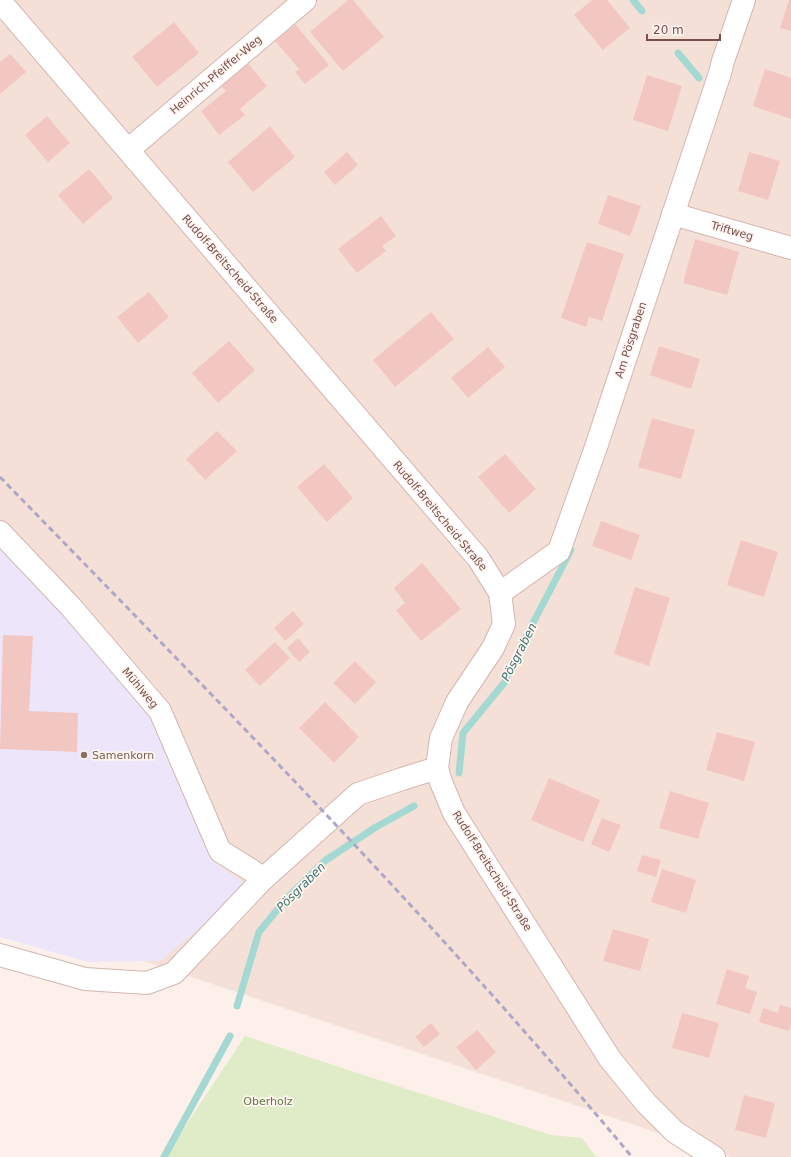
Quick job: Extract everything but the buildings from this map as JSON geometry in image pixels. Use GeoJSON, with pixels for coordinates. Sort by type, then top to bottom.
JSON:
{"type":"FeatureCollection","features":[{"type":"Feature","properties":{"kind":"street","name":"Heinrich-Pfeiffer-Weg"},"geometry":{"type":"LineString","coordinates":[[128,150],[305,0]]}},
{"type":"Feature","properties":{"kind":"street","name":"Am Pösgraben"},"geometry":{"type":"LineString","coordinates":[[500,593],[559,552],[596,447],[744,0]]}},
{"type":"Feature","properties":{"kind":"street","name":"Rudolf-Breitscheid-Straße"},"geometry":{"type":"LineString","coordinates":[[0,1],[478,558],[500,593],[504,624],[493,648],[457,702],[441,738],[437,768],[441,782],[454,813],[610,1059],[646,1103],[675,1132],[714,1157]]}},
{"type":"Feature","properties":{"kind":"street","name":"Triftweg"},"geometry":{"type":"LineString","coordinates":[[673,214],[791,248]]}},
{"type":"Feature","properties":{"kind":"street","name":"Mühlweg"},"geometry":{"type":"LineString","coordinates":[[0,532],[71,606],[160,711],[220,850],[263,879]]}},
{"type":"Feature","properties":{"kind":"street"},"geometry":{"type":"LineString","coordinates":[[0,955],[85,978],[147,983],[174,973],[263,879],[358,794],[437,768]]}},
{"type":"Feature","properties":{"kind":"shaded area"},"geometry":{"type":"Polygon","coordinates":[[[0,0],[791,0],[791,1157],[730,1157],[0,913],[0,0]]]}},
{"type":"Feature","properties":{"kind":"shaded area","name":"Samenkorn"},"geometry":{"type":"Polygon","coordinates":[[[0,546],[153,716],[183,795],[213,861],[244,883],[211,919],[160,961],[88,962],[0,937],[0,546]]]}},
{"type":"Feature","properties":{"kind":"green space","name":"Oberholz"},"geometry":{"type":"Polygon","coordinates":[[[245,1036],[551,1135],[582,1138],[596,1157],[165,1157],[245,1036]]]}},
{"type":"Feature","properties":{"kind":"waterway","name":"Pösgraben"},"geometry":{"type":"LineString","coordinates":[[633,0],[642,11]]}},
{"type":"Feature","properties":{"kind":"waterway","name":"Pösgraben"},"geometry":{"type":"LineString","coordinates":[[678,53],[699,78]]}},
{"type":"Feature","properties":{"kind":"waterway","name":"Pösgraben"},"geometry":{"type":"LineString","coordinates":[[459,773],[463,733],[504,683],[571,550]]}},
{"type":"Feature","properties":{"kind":"waterway","name":"Pösgraben"},"geometry":{"type":"LineString","coordinates":[[237,1006],[259,932],[286,899],[326,860],[376,827],[414,806]]}},
{"type":"Feature","properties":{"kind":"waterway","name":"Pösgraben"},"geometry":{"type":"LineString","coordinates":[[164,1157],[230,1036]]}},
{"type":"Feature","properties":{"kind":"railway"},"geometry":{"type":"LineString","coordinates":[[0,477],[323,811],[480,982],[632,1157]]}},
{"type":"Feature","properties":{"kind":"place","name":"Samenkorn"},"geometry":{"type":"Point","coordinates":[84,755]}}]}
